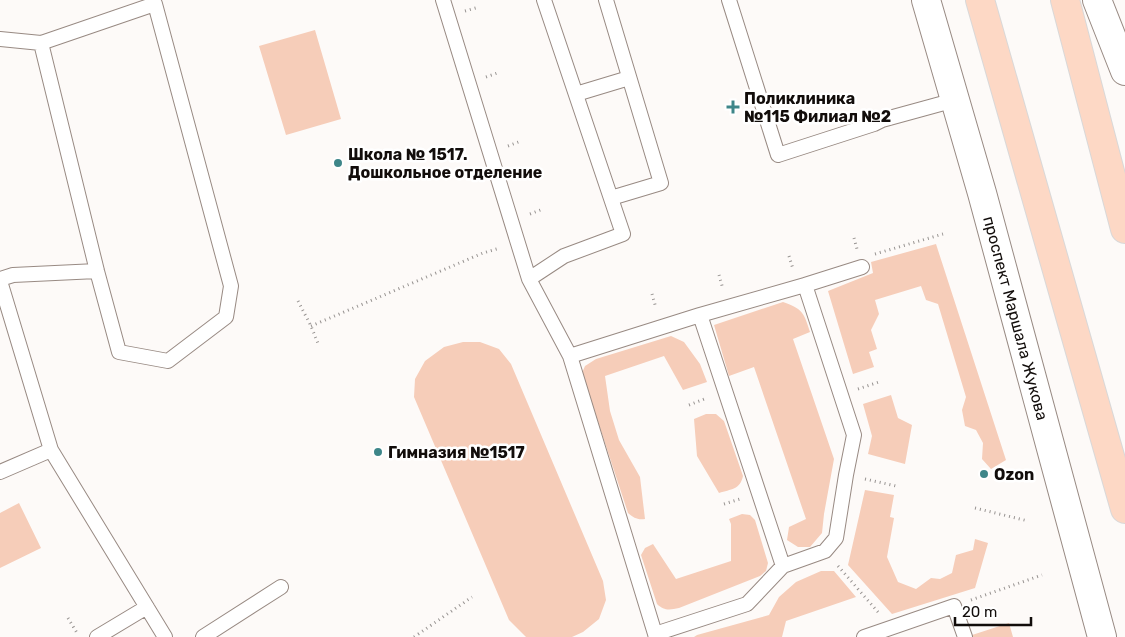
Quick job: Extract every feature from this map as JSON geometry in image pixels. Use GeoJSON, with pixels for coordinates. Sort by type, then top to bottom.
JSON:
{"type":"FeatureCollection","features":[{"type":"Feature","properties":{"kind":"main road","name":"проспект Маршала Жукова"},"geometry":{"type":"LineString","coordinates":[[926,0],[990,221],[1102,637]]}},
{"type":"Feature","properties":{"kind":"main road"},"geometry":{"type":"LineString","coordinates":[[980,0],[1125,509]]}},
{"type":"Feature","properties":{"kind":"main road"},"geometry":{"type":"LineString","coordinates":[[1065,0],[1125,229]]}},
{"type":"Feature","properties":{"kind":"main road"},"geometry":{"type":"LineString","coordinates":[[1097,0],[1125,71]]}},
{"type":"Feature","properties":{"kind":"lane"},"geometry":{"type":"LineString","coordinates":[[443,0],[529,279],[570,356],[655,635],[746,604],[783,566],[824,551],[836,538],[854,435],[805,285]]}},
{"type":"Feature","properties":{"kind":"lane"},"geometry":{"type":"LineString","coordinates":[[529,279],[564,256],[623,234],[544,0]]}},
{"type":"Feature","properties":{"kind":"lane"},"geometry":{"type":"LineString","coordinates":[[606,0],[661,183],[611,198]]}},
{"type":"Feature","properties":{"kind":"lane"},"geometry":{"type":"LineString","coordinates":[[729,0],[778,155],[882,120],[955,100]]}},
{"type":"Feature","properties":{"kind":"lane"},"geometry":{"type":"LineString","coordinates":[[0,39],[41,43],[155,4],[231,286],[226,317],[168,361],[119,352],[97,271],[41,43]]}},
{"type":"Feature","properties":{"kind":"lane"},"geometry":{"type":"LineString","coordinates":[[576,94],[630,78]]}},
{"type":"Feature","properties":{"kind":"lane"},"geometry":{"type":"LineString","coordinates":[[570,356],[805,285],[865,261]]}},
{"type":"Feature","properties":{"kind":"lane"},"geometry":{"type":"LineString","coordinates":[[97,271],[13,275],[0,280],[51,450],[165,637]]}},
{"type":"Feature","properties":{"kind":"lane"},"geometry":{"type":"LineString","coordinates":[[700,316],[783,566]]}},
{"type":"Feature","properties":{"kind":"lane"},"geometry":{"type":"LineString","coordinates":[[0,472],[51,450]]}},
{"type":"Feature","properties":{"kind":"lane"},"geometry":{"type":"LineString","coordinates":[[203,637],[281,587]]}},
{"type":"Feature","properties":{"kind":"lane"},"geometry":{"type":"LineString","coordinates":[[864,637],[954,606],[964,637]]}},
{"type":"Feature","properties":{"kind":"lane"},"geometry":{"type":"LineString","coordinates":[[96,637],[147,607]]}},
{"type":"Feature","properties":{"kind":"path"},"geometry":{"type":"LineString","coordinates":[[865,261],[943,234]]}},
{"type":"Feature","properties":{"kind":"path"},"geometry":{"type":"LineString","coordinates":[[311,326],[483,253],[517,243]]}},
{"type":"Feature","properties":{"kind":"path"},"geometry":{"type":"LineString","coordinates":[[298,301],[319,346]]}},
{"type":"Feature","properties":{"kind":"path"},"geometry":{"type":"LineString","coordinates":[[846,475],[896,486]]}},
{"type":"Feature","properties":{"kind":"path"},"geometry":{"type":"LineString","coordinates":[[975,508],[1028,521]]}},
{"type":"Feature","properties":{"kind":"path"},"geometry":{"type":"LineString","coordinates":[[824,551],[892,627]]}},
{"type":"Feature","properties":{"kind":"path"},"geometry":{"type":"LineString","coordinates":[[954,606],[1042,575]]}},
{"type":"Feature","properties":{"kind":"path"},"geometry":{"type":"LineString","coordinates":[[414,637],[472,597]]}},
{"type":"Feature","properties":{"kind":"path"},"geometry":{"type":"LineString","coordinates":[[68,618],[80,637]]}},
{"type":"Feature","properties":{"kind":"shaded area"},"geometry":{"type":"Polygon","coordinates":[[[315,30],[341,119],[286,135],[259,46],[315,30]]]}},
{"type":"Feature","properties":{"kind":"shaded area"},"geometry":{"type":"Polygon","coordinates":[[[936,244],[1006,460],[991,469],[982,459],[983,443],[976,430],[965,426],[962,410],[966,397],[938,304],[926,300],[921,286],[875,300],[879,314],[871,330],[877,349],[869,352],[874,367],[853,374],[828,291],[873,273],[871,262],[936,244]]]}},
{"type":"Feature","properties":{"kind":"shaded area"},"geometry":{"type":"Polygon","coordinates":[[[783,302],[802,312],[810,332],[793,339],[834,459],[822,533],[810,547],[798,547],[787,540],[789,527],[806,519],[754,367],[729,376],[714,325],[783,302]]]}},
{"type":"Feature","properties":{"kind":"shaded area"},"geometry":{"type":"Polygon","coordinates":[[[671,336],[684,342],[700,364],[707,382],[683,390],[664,356],[605,376],[610,411],[619,440],[640,477],[645,519],[638,519],[628,513],[582,373],[585,366],[596,359],[671,336]]]}},
{"type":"Feature","properties":{"kind":"shaded area"},"geometry":{"type":"Polygon","coordinates":[[[463,342],[480,342],[499,349],[511,364],[603,581],[606,600],[599,619],[583,632],[572,637],[526,637],[509,620],[414,397],[415,379],[425,361],[444,347],[463,342]]]}},
{"type":"Feature","properties":{"kind":"shaded area"},"geometry":{"type":"Polygon","coordinates":[[[891,395],[898,418],[912,425],[905,464],[868,454],[872,436],[863,404],[891,395]]]}},
{"type":"Feature","properties":{"kind":"shaded area"},"geometry":{"type":"Polygon","coordinates":[[[706,414],[716,414],[724,421],[743,476],[740,484],[731,490],[719,493],[697,456],[694,419],[706,414]]]}},
{"type":"Feature","properties":{"kind":"shaded area"},"geometry":{"type":"Polygon","coordinates":[[[865,490],[894,495],[890,517],[894,518],[887,557],[898,582],[916,589],[931,578],[940,579],[952,573],[956,555],[973,550],[975,539],[988,543],[975,588],[892,614],[848,565],[865,490]]]}},
{"type":"Feature","properties":{"kind":"shaded area"},"geometry":{"type":"Polygon","coordinates":[[[19,503],[41,548],[0,568],[0,513],[19,503]]]}},
{"type":"Feature","properties":{"kind":"shaded area"},"geometry":{"type":"Polygon","coordinates":[[[742,514],[750,515],[755,520],[768,563],[766,571],[760,576],[679,608],[667,609],[657,604],[641,555],[645,548],[653,544],[676,579],[731,561],[731,524],[729,519],[742,514]]]}},
{"type":"Feature","properties":{"kind":"shaded area"},"geometry":{"type":"Polygon","coordinates":[[[821,571],[834,571],[856,597],[786,621],[782,637],[694,637],[769,615],[779,597],[796,582],[821,571]]]}},
{"type":"Feature","properties":{"kind":"shaded area"},"geometry":{"type":"Polygon","coordinates":[[[1009,623],[1013,637],[969,637],[969,636],[1009,623]]]}},
{"type":"Feature","properties":{"kind":"place","name":"Поликлиника №115 Филиал №2"},"geometry":{"type":"Point","coordinates":[733,107]}},
{"type":"Feature","properties":{"kind":"place","name":"Школа № 1517. Дошкольное отделение"},"geometry":{"type":"Point","coordinates":[338,163]}},
{"type":"Feature","properties":{"kind":"place","name":"Гимназия №1517"},"geometry":{"type":"Point","coordinates":[378,452]}},
{"type":"Feature","properties":{"kind":"place","name":"Ozon"},"geometry":{"type":"Point","coordinates":[984,474]}}]}
